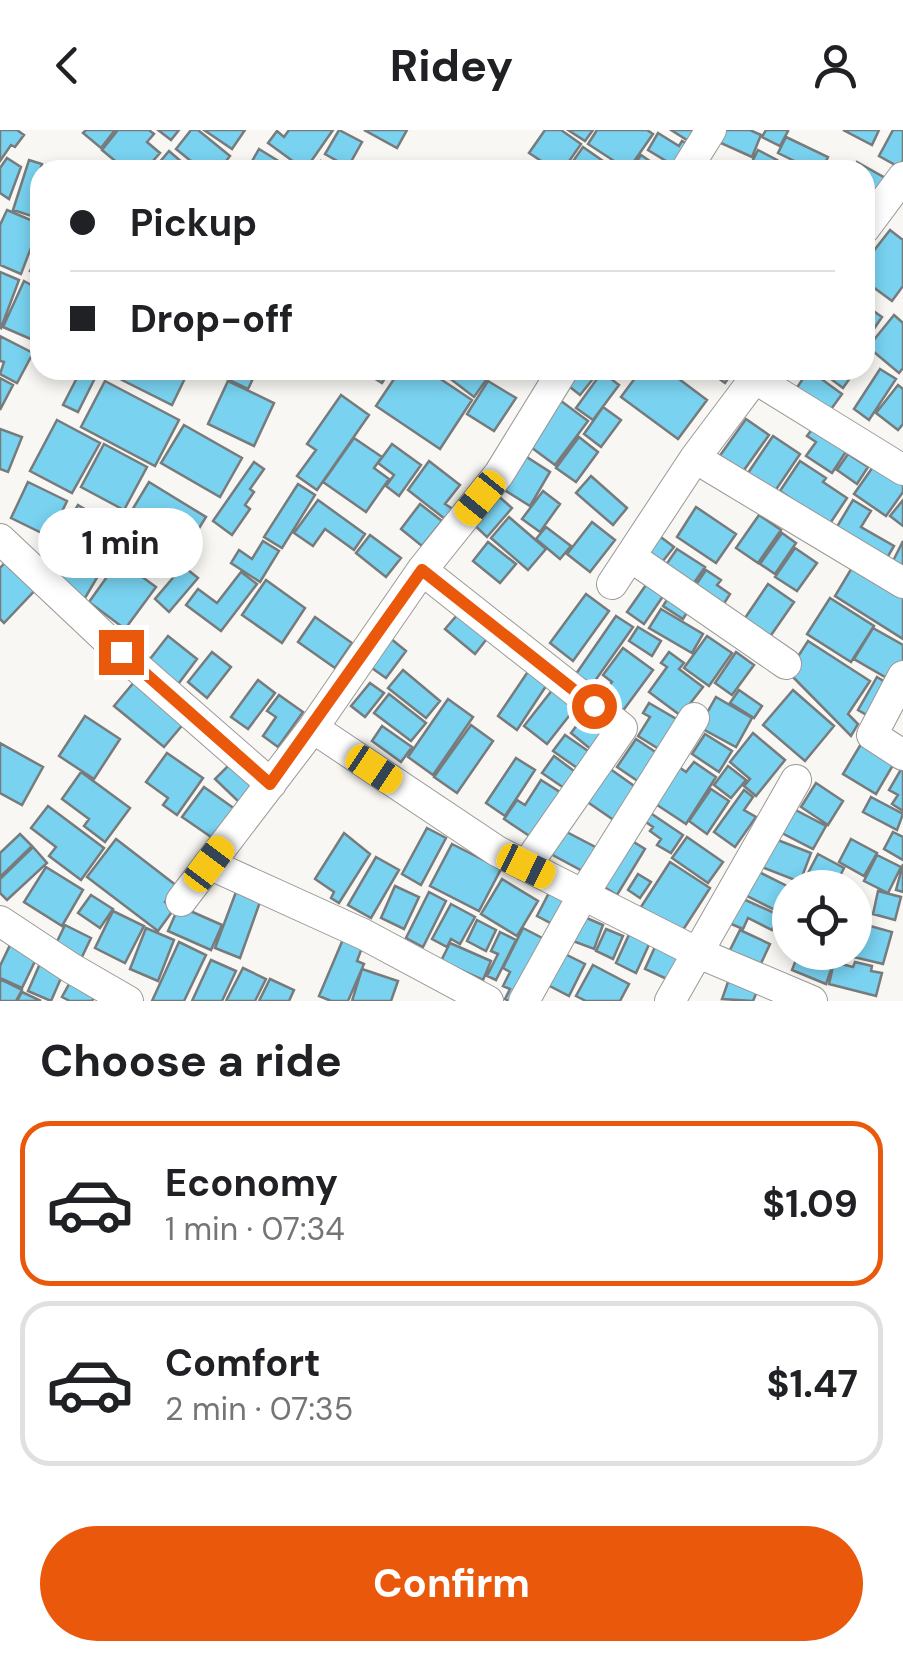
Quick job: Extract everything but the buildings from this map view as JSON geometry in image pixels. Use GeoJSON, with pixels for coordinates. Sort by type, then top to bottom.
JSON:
{"type":"FeatureCollection","features":[{"type":"Feature","properties":{"kind":"street"},"geometry":{"type":"LineString","coordinates":[[692,160],[711,130]]}},
{"type":"Feature","properties":{"kind":"street"},"geometry":{"type":"LineString","coordinates":[[875,215],[903,177]]}},
{"type":"Feature","properties":{"kind":"street"},"geometry":{"type":"LineString","coordinates":[[180,901],[313,728],[422,570],[499,474],[558,380]]}},
{"type":"Feature","properties":{"kind":"street"},"geometry":{"type":"LineString","coordinates":[[612,584],[695,458],[754,380]]}},
{"type":"Feature","properties":{"kind":"street"},"geometry":{"type":"LineString","coordinates":[[767,380],[903,470]]}},
{"type":"Feature","properties":{"kind":"street"},"geometry":{"type":"LineString","coordinates":[[695,458],[903,584]]}},
{"type":"Feature","properties":{"kind":"street"},"geometry":{"type":"LineString","coordinates":[[0,539],[270,784]]}},
{"type":"Feature","properties":{"kind":"street"},"geometry":{"type":"LineString","coordinates":[[631,557],[786,664]]}},
{"type":"Feature","properties":{"kind":"street"},"geometry":{"type":"LineString","coordinates":[[422,570],[622,728],[526,866]]}},
{"type":"Feature","properties":{"kind":"street"},"geometry":{"type":"LineString","coordinates":[[903,676],[872,735],[903,755]]}},
{"type":"Feature","properties":{"kind":"street"},"geometry":{"type":"LineString","coordinates":[[524,1001],[584,894],[694,718]]}},
{"type":"Feature","properties":{"kind":"street"},"geometry":{"type":"LineString","coordinates":[[313,728],[497,851],[696,952],[812,1001]]}},
{"type":"Feature","properties":{"kind":"street"},"geometry":{"type":"LineString","coordinates":[[670,1001],[796,780]]}},
{"type":"Feature","properties":{"kind":"street"},"geometry":{"type":"LineString","coordinates":[[209,864],[363,934],[488,1001]]}},
{"type":"Feature","properties":{"kind":"street"},"geometry":{"type":"LineString","coordinates":[[0,921],[128,1001]]}},
{"type":"Feature","properties":{"kind":"route"},"geometry":{"type":"LineString","coordinates":[[121,652],[270,784],[422,570],[594,706]]}}]}
